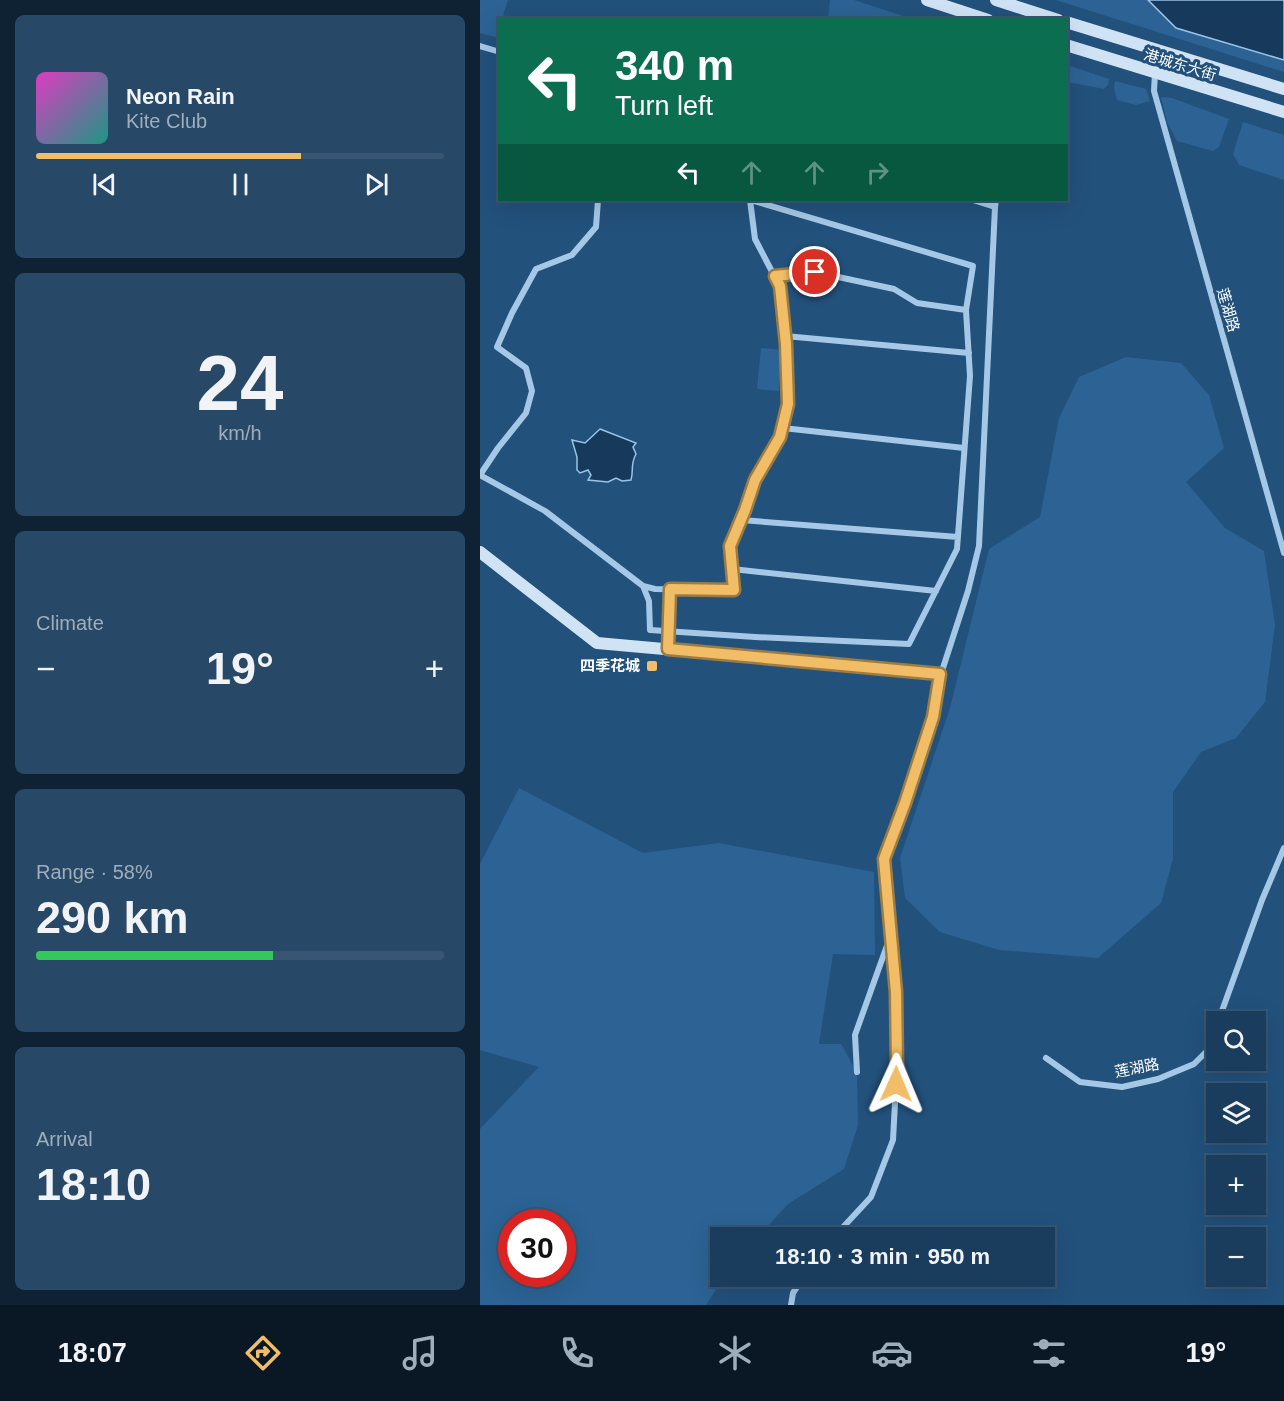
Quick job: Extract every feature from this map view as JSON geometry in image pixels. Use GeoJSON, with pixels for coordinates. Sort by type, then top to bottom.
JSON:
{"type":"FeatureCollection","features":[{"type":"Feature","properties":{"kind":"main road"},"geometry":{"type":"LineString","coordinates":[[927,0],[982,18]]}},
{"type":"Feature","properties":{"kind":"main road"},"geometry":{"type":"LineString","coordinates":[[996,0],[1052,18]]}},
{"type":"Feature","properties":{"kind":"main road","name":"港城东大街"},"geometry":{"type":"LineString","coordinates":[[1068,23],[1284,89]]}},
{"type":"Feature","properties":{"kind":"main road","name":"港城东大街"},"geometry":{"type":"LineString","coordinates":[[1068,46],[1284,112]]}},
{"type":"Feature","properties":{"kind":"main road"},"geometry":{"type":"LineString","coordinates":[[480,552],[597,643],[940,674]]}},
{"type":"Feature","properties":{"kind":"street"},"geometry":{"type":"LineString","coordinates":[[480,46],[498,51]]}},
{"type":"Feature","properties":{"kind":"street","name":"莲湖路"},"geometry":{"type":"LineString","coordinates":[[1155,73],[1154,92],[1284,553]]}},
{"type":"Feature","properties":{"kind":"street"},"geometry":{"type":"LineString","coordinates":[[598,201],[596,227],[572,255],[536,269],[497,347],[526,368],[532,391],[526,413],[498,448],[480,476],[546,511],[643,586],[655,589],[734,590],[730,546],[755,480],[780,437],[788,404],[780,286],[755,239],[751,201]]}},
{"type":"Feature","properties":{"kind":"street"},"geometry":{"type":"LineString","coordinates":[[643,586],[649,601],[650,630],[909,644],[957,549],[970,376],[966,310],[973,266],[754,201]]}},
{"type":"Feature","properties":{"kind":"street"},"geometry":{"type":"LineString","coordinates":[[842,1227],[871,1197],[893,1140],[897,1066],[896,992],[884,859],[933,717],[940,674],[968,591],[979,546],[996,203],[981,201]]}},
{"type":"Feature","properties":{"kind":"street"},"geometry":{"type":"LineString","coordinates":[[775,276],[815,272],[894,289],[917,303],[966,310]]}},
{"type":"Feature","properties":{"kind":"street"},"geometry":{"type":"LineString","coordinates":[[785,336],[969,353]]}},
{"type":"Feature","properties":{"kind":"street"},"geometry":{"type":"LineString","coordinates":[[783,428],[964,448]]}},
{"type":"Feature","properties":{"kind":"street"},"geometry":{"type":"LineString","coordinates":[[741,520],[958,537]]}},
{"type":"Feature","properties":{"kind":"street"},"geometry":{"type":"LineString","coordinates":[[732,569],[936,591]]}},
{"type":"Feature","properties":{"kind":"street"},"geometry":{"type":"LineString","coordinates":[[668,649],[670,589]]}},
{"type":"Feature","properties":{"kind":"street","name":"莲湖路"},"geometry":{"type":"LineString","coordinates":[[1222,1011],[1262,900],[1284,848]]}},
{"type":"Feature","properties":{"kind":"street"},"geometry":{"type":"LineString","coordinates":[[856,1072],[855,1035],[891,937]]}},
{"type":"Feature","properties":{"kind":"street","name":"莲湖路"},"geometry":{"type":"LineString","coordinates":[[1046,1058],[1080,1082],[1122,1087],[1158,1079],[1194,1064],[1206,1052]]}},
{"type":"Feature","properties":{"kind":"street"},"geometry":{"type":"LineString","coordinates":[[791,1305],[798,1287]]}},
{"type":"Feature","properties":{"kind":"shaded area"},"geometry":{"type":"Polygon","coordinates":[[[480,0],[508,0],[503,15],[511,18],[498,18],[498,38],[480,33],[480,0]]]}},
{"type":"Feature","properties":{"kind":"shaded area"},"geometry":{"type":"Polygon","coordinates":[[[830,0],[854,0],[903,16],[900,18],[828,18],[830,0]]]}},
{"type":"Feature","properties":{"kind":"shaded area"},"geometry":{"type":"Polygon","coordinates":[[[1056,0],[1284,0],[1284,72],[1056,0]]]}},
{"type":"Feature","properties":{"kind":"shaded area"},"geometry":{"type":"Polygon","coordinates":[[[1148,0],[1284,0],[1284,60],[1176,28],[1148,0]]]}},
{"type":"Feature","properties":{"kind":"shaded area"},"geometry":{"type":"Polygon","coordinates":[[[1068,65],[1109,79],[1104,89],[1068,82],[1068,65]]]}},
{"type":"Feature","properties":{"kind":"shaded area"},"geometry":{"type":"Polygon","coordinates":[[[1115,81],[1146,89],[1150,101],[1136,105],[1117,100],[1115,81]]]}},
{"type":"Feature","properties":{"kind":"shaded area"},"geometry":{"type":"Polygon","coordinates":[[[1161,97],[1172,98],[1229,119],[1219,147],[1213,151],[1177,141],[1167,122],[1161,97]]]}},
{"type":"Feature","properties":{"kind":"shaded area"},"geometry":{"type":"Polygon","coordinates":[[[1243,122],[1284,135],[1284,180],[1239,165],[1233,154],[1243,122]]]}},
{"type":"Feature","properties":{"kind":"shaded area"},"geometry":{"type":"Polygon","coordinates":[[[761,348],[782,350],[779,391],[757,389],[761,348]]]}},
{"type":"Feature","properties":{"kind":"shaded area"},"geometry":{"type":"Polygon","coordinates":[[[1126,357],[1181,363],[1209,395],[1224,448],[1186,482],[1225,528],[1264,551],[1275,625],[1265,702],[1236,738],[1201,752],[1173,792],[1173,859],[1161,903],[1098,958],[999,950],[940,932],[905,898],[900,858],[950,708],[989,549],[1040,517],[1059,418],[1079,377],[1126,357]]]}},
{"type":"Feature","properties":{"kind":"shaded area"},"geometry":{"type":"Polygon","coordinates":[[[600,429],[636,443],[633,447],[636,454],[631,480],[622,481],[616,478],[608,482],[588,480],[591,475],[588,470],[580,473],[577,470],[577,457],[572,440],[585,443],[600,429]]]}},
{"type":"Feature","properties":{"kind":"shaded area"},"geometry":{"type":"Polygon","coordinates":[[[519,788],[643,853],[719,843],[874,872],[875,955],[833,954],[819,1044],[841,1044],[857,1072],[858,1125],[844,1169],[788,1204],[767,1227],[710,1227],[710,1287],[718,1287],[706,1305],[480,1305],[480,1129],[539,1067],[480,1050],[480,864],[519,788]]]}},
{"type":"Feature","properties":{"kind":"place","name":"四季花城"},"geometry":{"type":"Point","coordinates":[652,666]}},
{"type":"Feature","properties":{"kind":"route"},"geometry":{"type":"LineString","coordinates":[[815,272],[775,276],[780,286],[786,344],[788,404],[780,437],[755,480],[730,546],[734,590],[670,589],[668,649],[940,674],[933,717],[884,859],[896,992],[896,1084]]}}]}
